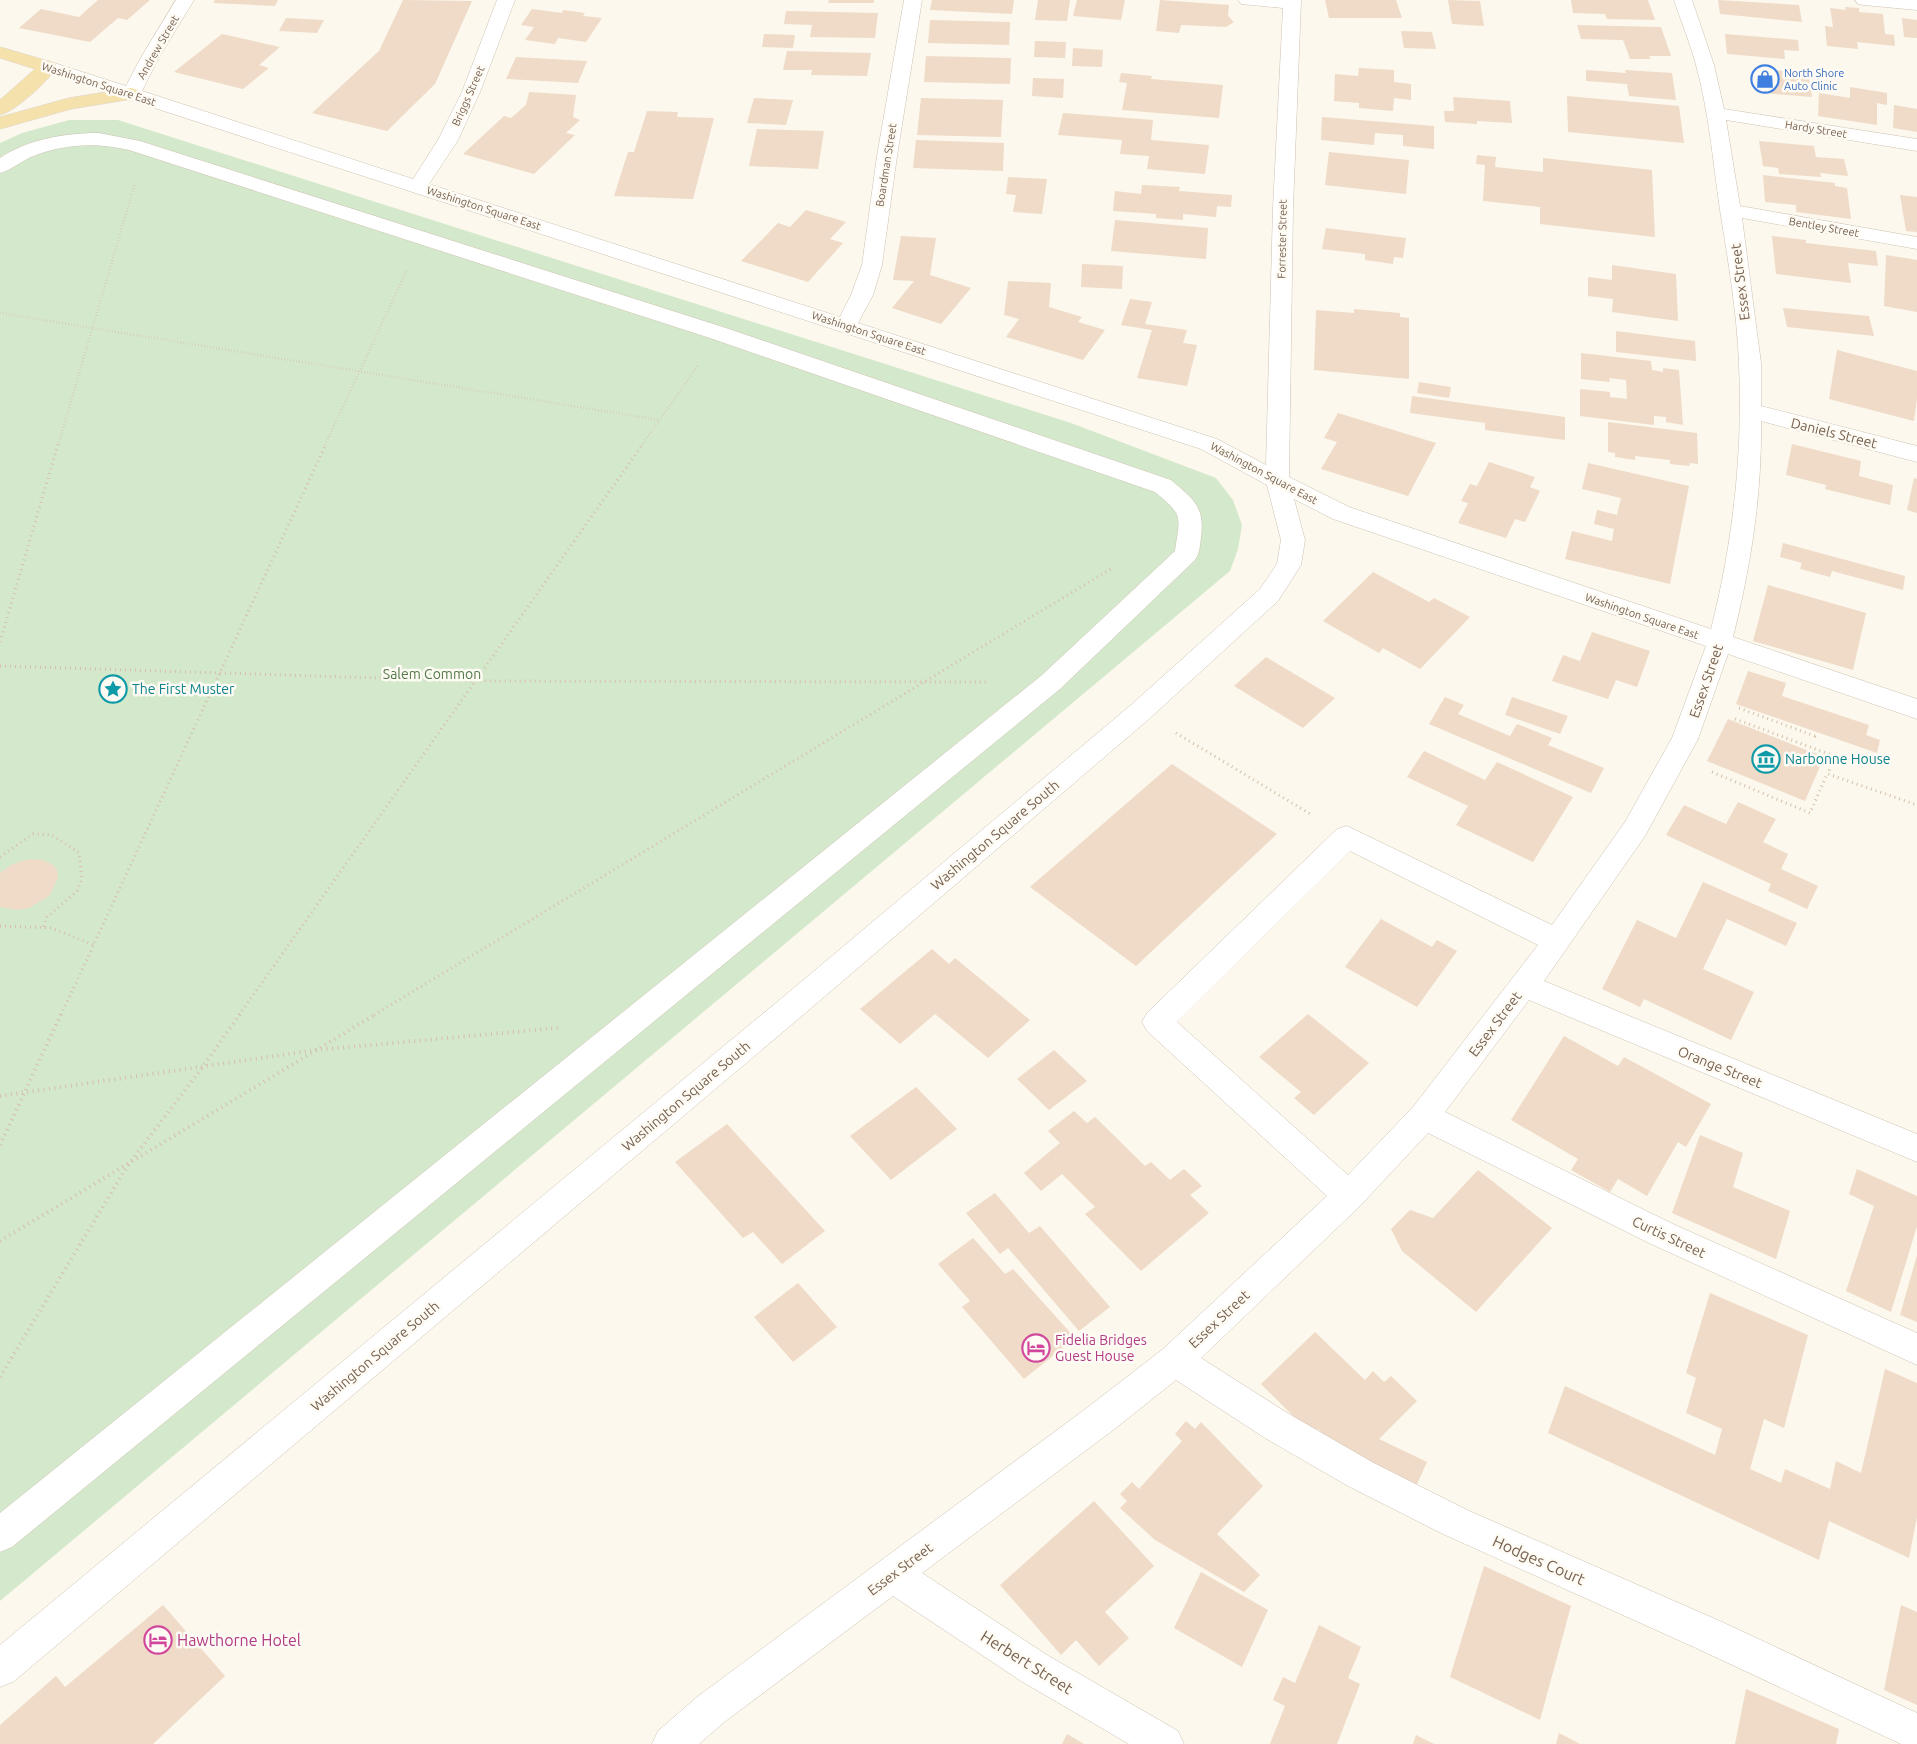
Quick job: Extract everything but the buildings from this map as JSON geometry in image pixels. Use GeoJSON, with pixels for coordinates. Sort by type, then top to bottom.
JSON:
{"type":"FeatureCollection","features":[{"type":"Feature","properties":{"kind":"main road","name":"Washington Square East"},"geometry":{"type":"LineString","coordinates":[[2,56],[48,68]]}},
{"type":"Feature","properties":{"kind":"main road"},"geometry":{"type":"LineString","coordinates":[[0,109],[25,90],[48,68]]}},
{"type":"Feature","properties":{"kind":"main road"},"geometry":{"type":"LineString","coordinates":[[0,123],[69,104],[131,94]]}},
{"type":"Feature","properties":{"kind":"street","name":"Andrew Street"},"geometry":{"type":"LineString","coordinates":[[131,94],[149,59],[185,0]]}},
{"type":"Feature","properties":{"kind":"street","name":"Briggs Street"},"geometry":{"type":"LineString","coordinates":[[417,187],[448,140],[471,92],[506,0]]}},
{"type":"Feature","properties":{"kind":"street","name":"Boardman Street"},"geometry":{"type":"LineString","coordinates":[[846,325],[862,295],[872,265],[887,156],[913,0]]}},
{"type":"Feature","properties":{"kind":"street"},"geometry":{"type":"LineString","coordinates":[[1247,0],[1292,2]]}},
{"type":"Feature","properties":{"kind":"street","name":"Essex Street"},"geometry":{"type":"LineString","coordinates":[[671,1744],[710,1710],[893,1575],[1175,1360],[1348,1196],[1424,1116],[1523,986],[1632,833],[1680,748],[1697,708],[1720,643],[1735,581],[1745,520],[1750,463],[1750,362],[1739,266],[1716,113],[1705,64],[1683,0]]}},
{"type":"Feature","properties":{"kind":"street"},"geometry":{"type":"LineString","coordinates":[[1864,0],[1917,5]]}},
{"type":"Feature","properties":{"kind":"street","name":"Forrester Street"},"geometry":{"type":"LineString","coordinates":[[1277,479],[1283,208],[1292,2]]}},
{"type":"Feature","properties":{"kind":"street","name":"Washington Square East"},"geometry":{"type":"LineString","coordinates":[[48,68],[1210,444],[1310,498],[1342,513],[1917,709]]}},
{"type":"Feature","properties":{"kind":"street","name":"Hardy Street"},"geometry":{"type":"LineString","coordinates":[[1716,113],[1917,145]]}},
{"type":"Feature","properties":{"kind":"street"},"geometry":{"type":"LineString","coordinates":[[0,167],[10,159],[52,144],[100,138],[146,148],[721,334],[1163,486],[1186,505],[1191,520],[1187,554],[1052,682],[0,1536]]}},
{"type":"Feature","properties":{"kind":"street","name":"Bentley Street"},"geometry":{"type":"LineString","coordinates":[[1730,210],[1917,243]]}},
{"type":"Feature","properties":{"kind":"street","name":"Daniels Street"},"geometry":{"type":"LineString","coordinates":[[1751,411],[1917,454]]}},
{"type":"Feature","properties":{"kind":"street","name":"Washington Square South"},"geometry":{"type":"LineString","coordinates":[[0,1669],[793,1006],[1140,712],[1269,595],[1289,565],[1293,540],[1277,479]]}},
{"type":"Feature","properties":{"kind":"street"},"geometry":{"type":"LineString","coordinates":[[1348,1196],[1157,1022],[1347,837],[1556,941]]}},
{"type":"Feature","properties":{"kind":"street","name":"Orange Street"},"geometry":{"type":"LineString","coordinates":[[1523,986],[1917,1148]]}},
{"type":"Feature","properties":{"kind":"street","name":"Curtis Street"},"geometry":{"type":"LineString","coordinates":[[1424,1116],[1662,1234],[1917,1349]]}},
{"type":"Feature","properties":{"kind":"street","name":"Hodges Court"},"geometry":{"type":"LineString","coordinates":[[1175,1360],[1277,1426],[1360,1474],[1455,1522],[1709,1635],[1917,1732]]}},
{"type":"Feature","properties":{"kind":"street","name":"Herbert Street"},"geometry":{"type":"LineString","coordinates":[[893,1575],[1034,1668],[1165,1744]]}},
{"type":"Feature","properties":{"kind":"path"},"geometry":{"type":"LineString","coordinates":[[0,642],[146,148]]}},
{"type":"Feature","properties":{"kind":"path"},"geometry":{"type":"LineString","coordinates":[[0,1145],[422,238]]}},
{"type":"Feature","properties":{"kind":"path"},"geometry":{"type":"LineString","coordinates":[[0,313],[92,326],[659,420]]}},
{"type":"Feature","properties":{"kind":"path"},"geometry":{"type":"LineString","coordinates":[[0,1377],[128,1165],[202,1068],[721,334]]}},
{"type":"Feature","properties":{"kind":"path"},"geometry":{"type":"LineString","coordinates":[[0,1241],[922,681],[1115,566]]}},
{"type":"Feature","properties":{"kind":"path"},"geometry":{"type":"LineString","coordinates":[[0,666],[474,681],[1052,682]]}},
{"type":"Feature","properties":{"kind":"path"},"geometry":{"type":"LineString","coordinates":[[1734,706],[1815,736],[1816,732]]}},
{"type":"Feature","properties":{"kind":"path"},"geometry":{"type":"LineString","coordinates":[[1140,712],[1347,837]]}},
{"type":"Feature","properties":{"kind":"path"},"geometry":{"type":"LineString","coordinates":[[1704,769],[1810,813],[1834,756],[1732,718]]}},
{"type":"Feature","properties":{"kind":"path"},"geometry":{"type":"LineString","coordinates":[[1828,774],[1917,805]]}},
{"type":"Feature","properties":{"kind":"path"},"geometry":{"type":"LineString","coordinates":[[0,857],[33,834],[52,835],[79,852],[82,879],[77,891],[47,917],[43,928]]}},
{"type":"Feature","properties":{"kind":"path"},"geometry":{"type":"LineString","coordinates":[[0,926],[51,928],[94,945]]}},
{"type":"Feature","properties":{"kind":"path"},"geometry":{"type":"LineString","coordinates":[[0,1096],[316,1050],[564,1027]]}},
{"type":"Feature","properties":{"kind":"green space","name":"Salem Common"},"geometry":{"type":"Polygon","coordinates":[[[69,120],[118,120],[1071,423],[1216,478],[1233,500],[1242,525],[1238,549],[1230,571],[0,1601],[0,143],[22,133],[69,120]]]}},
{"type":"Feature","properties":{"kind":"place","name":"North Shore Auto Clinic"},"geometry":{"type":"Point","coordinates":[1765,79]}},
{"type":"Feature","properties":{"kind":"place","name":"The First Muster"},"geometry":{"type":"Point","coordinates":[113,689]}},
{"type":"Feature","properties":{"kind":"place","name":"Narbonne House"},"geometry":{"type":"Point","coordinates":[1766,759]}},
{"type":"Feature","properties":{"kind":"place","name":"Fidelia Bridges Guest House"},"geometry":{"type":"Point","coordinates":[1036,1348]}},
{"type":"Feature","properties":{"kind":"place","name":"Hawthorne Hotel"},"geometry":{"type":"Point","coordinates":[158,1640]}}]}
